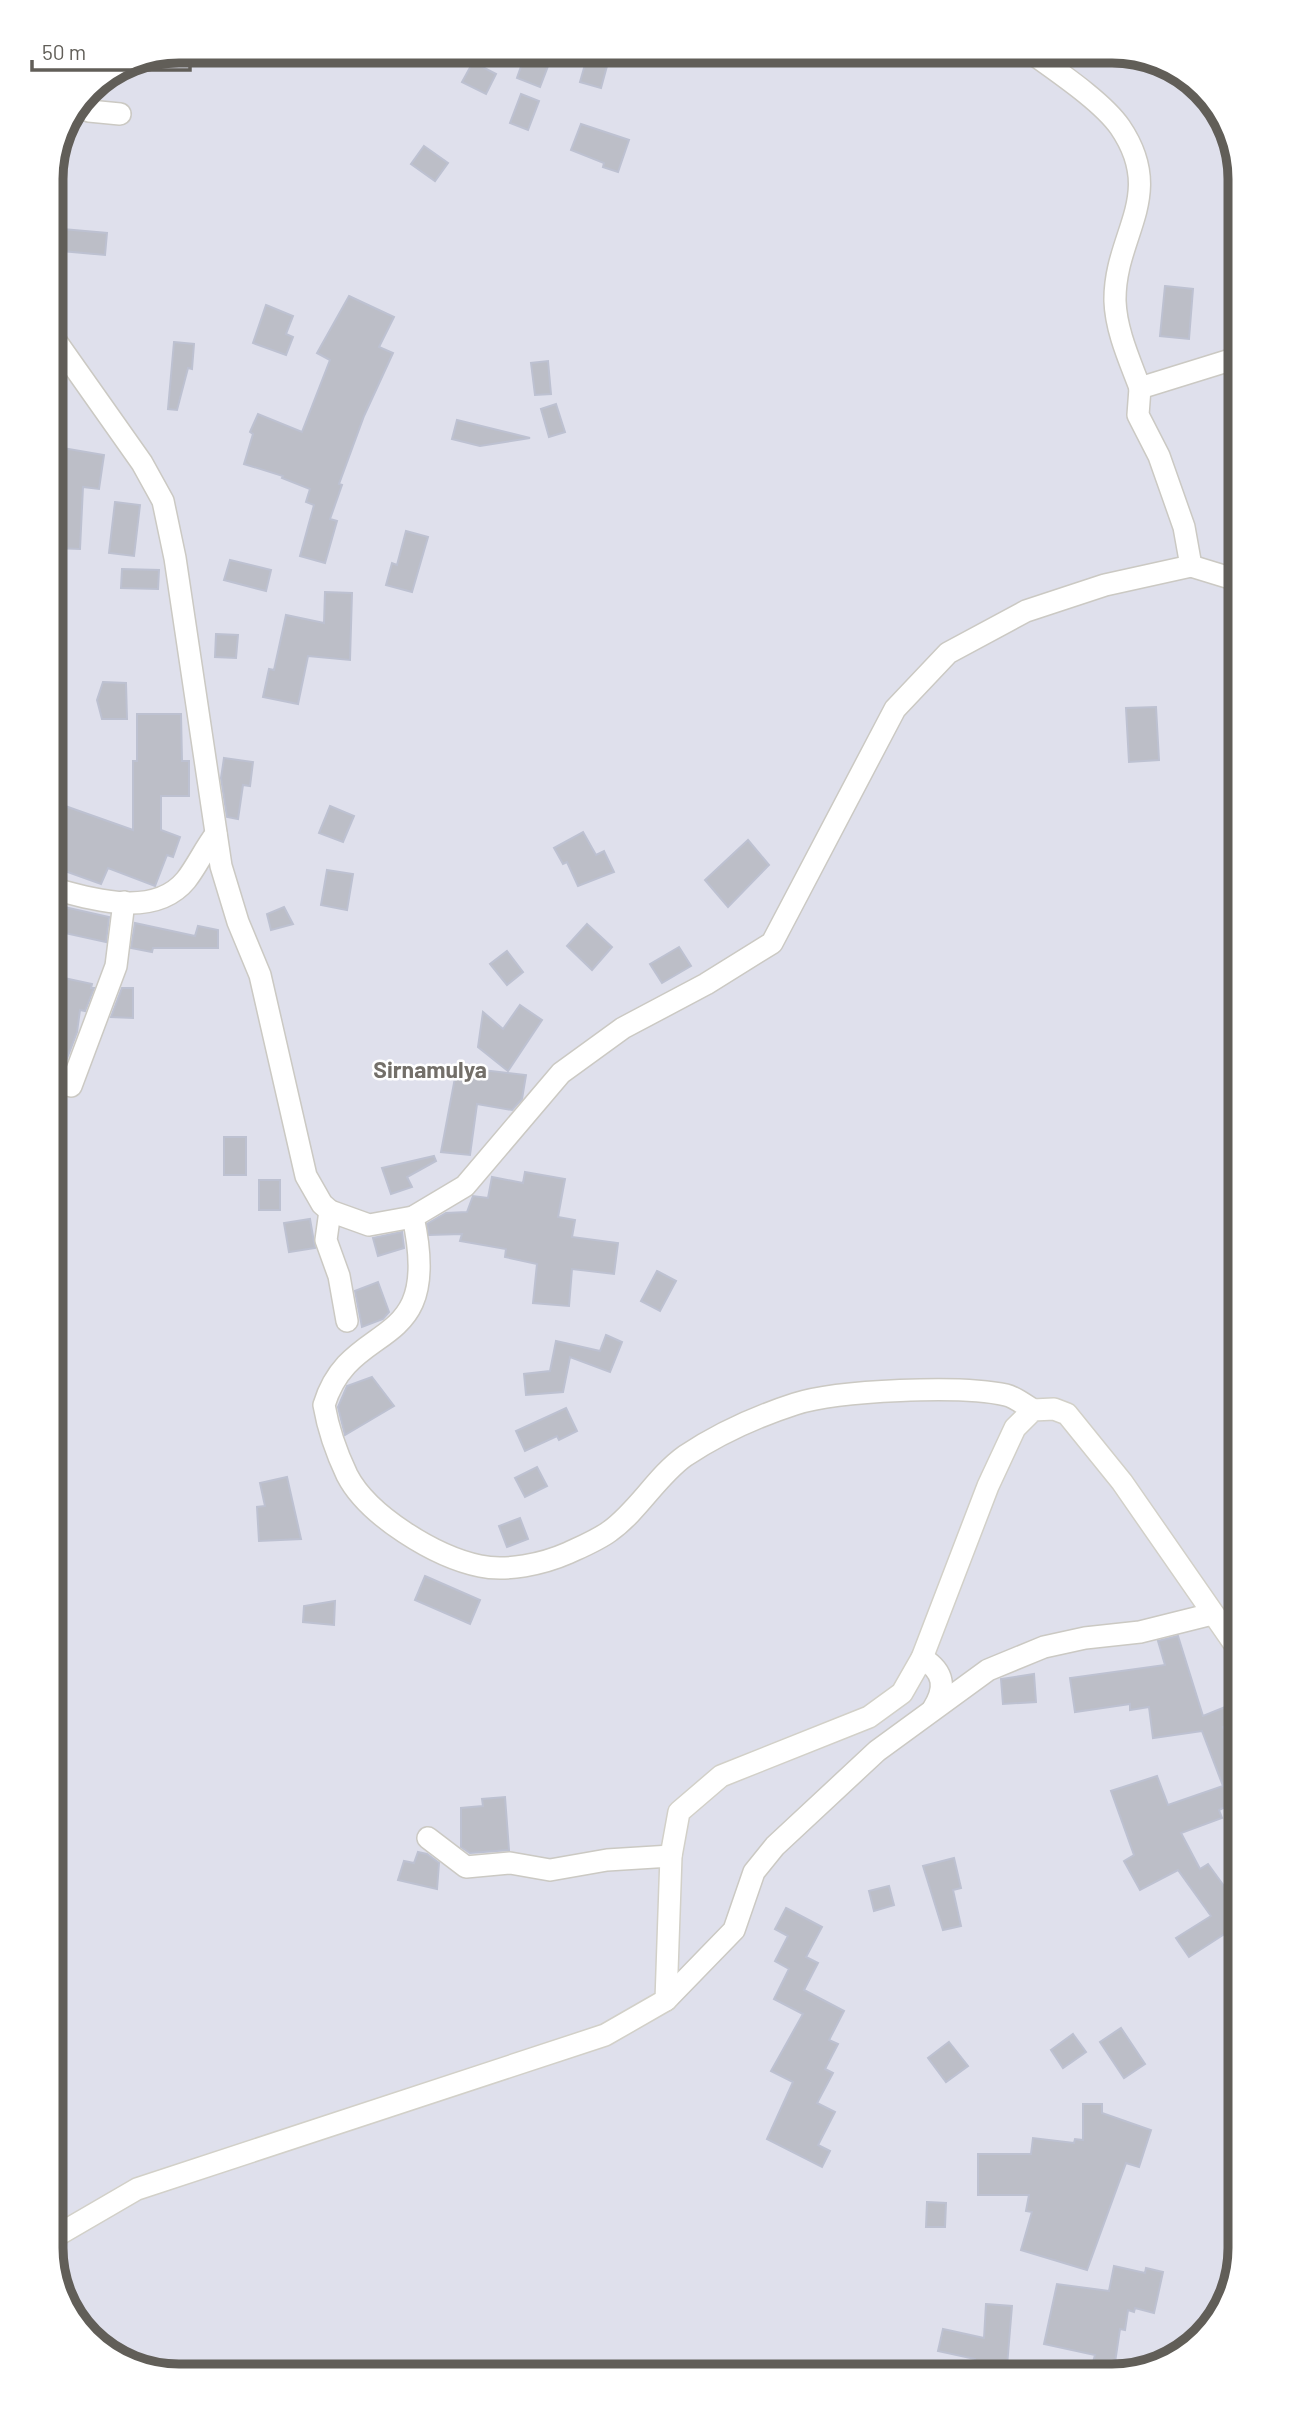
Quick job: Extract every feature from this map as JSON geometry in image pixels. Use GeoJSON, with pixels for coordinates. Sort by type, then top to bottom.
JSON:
{"type":"FeatureCollection","features":[{"type":"Feature","properties":{"kind":"street"},"geometry":{"type":"LineString","coordinates":[[1045,63],[1084,93],[1119,126],[1140,168],[1138,212],[1121,266],[1115,301],[1123,342],[1140,388],[1138,415],[1159,456],[1184,527],[1191,566]]}},
{"type":"Feature","properties":{"kind":"street"},"geometry":{"type":"LineString","coordinates":[[86,110],[120,114]]}},
{"type":"Feature","properties":{"kind":"street"},"geometry":{"type":"LineString","coordinates":[[63,350],[106,409],[163,501],[175,558],[221,866],[238,922],[260,975],[306,1176],[322,1204],[330,1212],[369,1225],[413,1217],[465,1186],[561,1073],[622,1028],[706,985],[772,943],[895,709],[947,653],[1026,611],[1105,585],[1191,566],[1228,577]]}},
{"type":"Feature","properties":{"kind":"street"},"geometry":{"type":"LineString","coordinates":[[1140,388],[1228,361]]}},
{"type":"Feature","properties":{"kind":"street"},"geometry":{"type":"LineString","coordinates":[[63,891],[83,897],[148,903],[170,894],[186,880],[216,834]]}},
{"type":"Feature","properties":{"kind":"street"},"geometry":{"type":"LineString","coordinates":[[71,1086],[116,966],[124,902]]}},
{"type":"Feature","properties":{"kind":"street"},"geometry":{"type":"LineString","coordinates":[[330,1212],[326,1240],[339,1276],[347,1321]]}},
{"type":"Feature","properties":{"kind":"street"},"geometry":{"type":"LineString","coordinates":[[413,1217],[421,1273],[407,1316],[390,1333],[348,1364],[334,1381],[324,1405],[347,1475],[363,1497],[383,1517],[445,1554],[481,1567],[523,1566],[565,1554],[610,1531],[684,1457],[740,1426],[797,1403],[879,1392],[982,1390],[1009,1396],[1033,1410],[1054,1409],[1067,1414],[1122,1482],[1228,1636]]}},
{"type":"Feature","properties":{"kind":"street"},"geometry":{"type":"LineString","coordinates":[[666,2000],[671,1856],[679,1812],[721,1776],[869,1717],[902,1693],[922,1658],[988,1486],[1015,1428],[1033,1410]]}},
{"type":"Feature","properties":{"kind":"street"},"geometry":{"type":"LineString","coordinates":[[63,2232],[137,2189],[605,2035],[641,2017],[666,2000],[734,1930],[754,1871],[775,1846],[877,1751],[988,1670],[1044,1647],[1085,1638],[1140,1632],[1212,1614]]}},
{"type":"Feature","properties":{"kind":"street"},"geometry":{"type":"LineString","coordinates":[[922,1658],[933,1664],[941,1679],[943,1694],[932,1711]]}},
{"type":"Feature","properties":{"kind":"street"},"geometry":{"type":"LineString","coordinates":[[428,1838],[466,1867],[510,1863],[550,1870],[607,1860],[671,1856]]}},
{"type":"Feature","properties":{"kind":"building"},"geometry":{"type":"Polygon","coordinates":[[[472,63],[496,74],[486,94],[462,82],[472,63]]]}},
{"type":"Feature","properties":{"kind":"building"},"geometry":{"type":"Polygon","coordinates":[[[522,63],[548,66],[540,87],[517,78],[522,63]]]}},
{"type":"Feature","properties":{"kind":"building"},"geometry":{"type":"Polygon","coordinates":[[[585,63],[607,66],[601,88],[580,82],[585,63]]]}},
{"type":"Feature","properties":{"kind":"building"},"geometry":{"type":"Polygon","coordinates":[[[521,94],[539,101],[528,130],[510,123],[521,94]]]}},
{"type":"Feature","properties":{"kind":"building"},"geometry":{"type":"Polygon","coordinates":[[[581,124],[629,140],[618,172],[603,167],[604,163],[571,150],[581,124]]]}},
{"type":"Feature","properties":{"kind":"building"},"geometry":{"type":"Polygon","coordinates":[[[424,146],[448,163],[435,181],[411,164],[424,146]]]}},
{"type":"Feature","properties":{"kind":"building"},"geometry":{"type":"Polygon","coordinates":[[[63,229],[107,233],[105,255],[63,251],[63,229]]]}},
{"type":"Feature","properties":{"kind":"building"},"geometry":{"type":"Polygon","coordinates":[[[1165,286],[1193,289],[1189,339],[1160,336],[1165,286]]]}},
{"type":"Feature","properties":{"kind":"building"},"geometry":{"type":"Polygon","coordinates":[[[349,296],[394,317],[379,347],[393,353],[364,416],[339,484],[342,485],[330,519],[337,521],[325,563],[300,556],[314,505],[306,502],[310,489],[282,478],[283,476],[244,464],[253,434],[250,432],[258,414],[302,432],[330,360],[317,353],[349,296]]]}},
{"type":"Feature","properties":{"kind":"building"},"geometry":{"type":"Polygon","coordinates":[[[266,305],[293,316],[286,334],[293,337],[286,355],[253,343],[266,305]]]}},
{"type":"Feature","properties":{"kind":"building"},"geometry":{"type":"Polygon","coordinates":[[[174,342],[194,344],[192,369],[188,368],[177,410],[168,409],[174,342]]]}},
{"type":"Feature","properties":{"kind":"building"},"geometry":{"type":"Polygon","coordinates":[[[548,361],[551,394],[535,395],[531,363],[548,361]]]}},
{"type":"Feature","properties":{"kind":"building"},"geometry":{"type":"Polygon","coordinates":[[[556,404],[565,432],[549,437],[541,409],[556,404]]]}},
{"type":"Feature","properties":{"kind":"building"},"geometry":{"type":"Polygon","coordinates":[[[457,420],[530,438],[480,446],[452,439],[457,420]]]}},
{"type":"Feature","properties":{"kind":"building"},"geometry":{"type":"Polygon","coordinates":[[[63,448],[104,455],[99,489],[83,487],[80,549],[63,548],[63,480],[66,466],[63,466],[63,448]]]}},
{"type":"Feature","properties":{"kind":"building"},"geometry":{"type":"Polygon","coordinates":[[[115,502],[140,505],[134,556],[109,553],[115,502]]]}},
{"type":"Feature","properties":{"kind":"building"},"geometry":{"type":"Polygon","coordinates":[[[406,531],[428,537],[412,592],[386,585],[392,563],[397,565],[406,531]]]}},
{"type":"Feature","properties":{"kind":"building"},"geometry":{"type":"Polygon","coordinates":[[[230,560],[271,570],[266,591],[224,580],[230,560]]]}},
{"type":"Feature","properties":{"kind":"building"},"geometry":{"type":"Polygon","coordinates":[[[122,569],[159,570],[158,589],[121,588],[122,569]]]}},
{"type":"Feature","properties":{"kind":"building"},"geometry":{"type":"Polygon","coordinates":[[[325,592],[352,593],[350,660],[308,656],[298,704],[263,697],[269,669],[274,670],[286,615],[324,623],[325,592]]]}},
{"type":"Feature","properties":{"kind":"building"},"geometry":{"type":"Polygon","coordinates":[[[216,634],[238,635],[236,658],[215,657],[216,634]]]}},
{"type":"Feature","properties":{"kind":"building"},"geometry":{"type":"Polygon","coordinates":[[[103,682],[126,683],[127,719],[102,719],[97,700],[103,682]]]}},
{"type":"Feature","properties":{"kind":"building"},"geometry":{"type":"Polygon","coordinates":[[[1156,707],[1159,760],[1129,762],[1126,708],[1156,707]]]}},
{"type":"Feature","properties":{"kind":"building"},"geometry":{"type":"Polygon","coordinates":[[[137,714],[181,714],[182,761],[189,761],[189,796],[161,796],[161,830],[180,837],[173,857],[167,855],[155,886],[108,868],[101,884],[63,870],[63,805],[133,830],[133,761],[137,761],[137,714]]]}},
{"type":"Feature","properties":{"kind":"building"},"geometry":{"type":"Polygon","coordinates":[[[224,758],[253,762],[250,786],[243,785],[238,819],[227,817],[221,778],[224,758]]]}},
{"type":"Feature","properties":{"kind":"building"},"geometry":{"type":"Polygon","coordinates":[[[330,806],[354,816],[343,842],[319,833],[330,806]]]}},
{"type":"Feature","properties":{"kind":"building"},"geometry":{"type":"Polygon","coordinates":[[[583,832],[596,855],[604,851],[614,872],[578,886],[567,862],[563,864],[554,848],[583,832]]]}},
{"type":"Feature","properties":{"kind":"building"},"geometry":{"type":"Polygon","coordinates":[[[748,840],[769,865],[728,907],[705,880],[748,840]]]}},
{"type":"Feature","properties":{"kind":"building"},"geometry":{"type":"Polygon","coordinates":[[[327,870],[353,874],[347,910],[321,905],[327,870]]]}},
{"type":"Feature","properties":{"kind":"building"},"geometry":{"type":"Polygon","coordinates":[[[63,907],[109,917],[106,942],[63,933],[63,907]]]}},
{"type":"Feature","properties":{"kind":"building"},"geometry":{"type":"Polygon","coordinates":[[[284,907],[293,924],[271,930],[267,914],[284,907]]]}},
{"type":"Feature","properties":{"kind":"building"},"geometry":{"type":"Polygon","coordinates":[[[135,923],[195,936],[198,926],[218,930],[218,948],[153,948],[152,952],[131,948],[135,923]]]}},
{"type":"Feature","properties":{"kind":"building"},"geometry":{"type":"Polygon","coordinates":[[[587,924],[612,947],[592,970],[567,946],[587,924]]]}},
{"type":"Feature","properties":{"kind":"building"},"geometry":{"type":"Polygon","coordinates":[[[679,947],[691,966],[662,983],[650,964],[679,947]]]}},
{"type":"Feature","properties":{"kind":"building"},"geometry":{"type":"Polygon","coordinates":[[[507,951],[523,972],[507,985],[490,964],[507,951]]]}},
{"type":"Feature","properties":{"kind":"building"},"geometry":{"type":"Polygon","coordinates":[[[64,978],[92,984],[91,988],[94,988],[85,1011],[80,1010],[77,1032],[66,1061],[63,1061],[64,978]]]}},
{"type":"Feature","properties":{"kind":"building"},"geometry":{"type":"Polygon","coordinates":[[[122,988],[133,988],[133,1018],[111,1017],[122,988]]]}},
{"type":"Feature","properties":{"kind":"building"},"geometry":{"type":"Polygon","coordinates":[[[520,1005],[542,1020],[508,1071],[478,1047],[483,1012],[503,1029],[520,1005]]]}},
{"type":"Feature","properties":{"kind":"building"},"geometry":{"type":"Polygon","coordinates":[[[457,1067],[526,1075],[522,1099],[512,1110],[477,1104],[470,1155],[441,1152],[457,1067]]]}},
{"type":"Feature","properties":{"kind":"building"},"geometry":{"type":"Polygon","coordinates":[[[224,1137],[246,1137],[246,1175],[224,1175],[224,1137]]]}},
{"type":"Feature","properties":{"kind":"building"},"geometry":{"type":"Polygon","coordinates":[[[434,1156],[436,1161],[407,1177],[412,1187],[391,1194],[382,1168],[434,1156]]]}},
{"type":"Feature","properties":{"kind":"building"},"geometry":{"type":"Polygon","coordinates":[[[525,1172],[565,1179],[558,1217],[575,1220],[572,1237],[618,1243],[614,1274],[572,1269],[569,1306],[533,1303],[537,1264],[505,1257],[506,1249],[460,1241],[462,1234],[429,1235],[427,1224],[446,1213],[467,1212],[473,1196],[488,1198],[492,1177],[523,1183],[525,1172]]]}},
{"type":"Feature","properties":{"kind":"building"},"geometry":{"type":"Polygon","coordinates":[[[259,1180],[280,1180],[280,1210],[259,1210],[259,1180]]]}},
{"type":"Feature","properties":{"kind":"building"},"geometry":{"type":"Polygon","coordinates":[[[310,1219],[315,1248],[289,1252],[284,1223],[310,1219]]]}},
{"type":"Feature","properties":{"kind":"building"},"geometry":{"type":"Polygon","coordinates":[[[402,1232],[404,1248],[378,1256],[373,1238],[402,1232]]]}},
{"type":"Feature","properties":{"kind":"building"},"geometry":{"type":"Polygon","coordinates":[[[657,1271],[676,1281],[660,1311],[641,1301],[657,1271]]]}},
{"type":"Feature","properties":{"kind":"building"},"geometry":{"type":"Polygon","coordinates":[[[378,1282],[389,1312],[383,1319],[362,1327],[355,1291],[378,1282]]]}},
{"type":"Feature","properties":{"kind":"building"},"geometry":{"type":"Polygon","coordinates":[[[606,1335],[622,1342],[610,1372],[570,1357],[563,1392],[526,1395],[524,1374],[550,1371],[556,1341],[600,1351],[606,1335]]]}},
{"type":"Feature","properties":{"kind":"building"},"geometry":{"type":"Polygon","coordinates":[[[372,1377],[394,1406],[345,1435],[338,1407],[347,1386],[372,1377]]]}},
{"type":"Feature","properties":{"kind":"building"},"geometry":{"type":"Polygon","coordinates":[[[566,1408],[577,1431],[559,1440],[557,1436],[525,1451],[516,1431],[566,1408]]]}},
{"type":"Feature","properties":{"kind":"building"},"geometry":{"type":"Polygon","coordinates":[[[537,1467],[547,1486],[525,1497],[515,1478],[537,1467]]]}},
{"type":"Feature","properties":{"kind":"building"},"geometry":{"type":"Polygon","coordinates":[[[287,1477],[301,1539],[259,1541],[257,1507],[265,1506],[260,1483],[287,1477]]]}},
{"type":"Feature","properties":{"kind":"building"},"geometry":{"type":"Polygon","coordinates":[[[520,1518],[528,1539],[507,1547],[499,1526],[520,1518]]]}},
{"type":"Feature","properties":{"kind":"building"},"geometry":{"type":"Polygon","coordinates":[[[425,1576],[480,1600],[470,1624],[415,1600],[425,1576]]]}},
{"type":"Feature","properties":{"kind":"building"},"geometry":{"type":"Polygon","coordinates":[[[335,1601],[334,1625],[303,1622],[304,1606],[335,1601]]]}},
{"type":"Feature","properties":{"kind":"building"},"geometry":{"type":"Polygon","coordinates":[[[1178,1636],[1203,1716],[1228,1706],[1228,1725],[1223,1727],[1228,1738],[1228,1806],[1219,1810],[1222,1818],[1181,1833],[1200,1869],[1208,1864],[1228,1892],[1228,1932],[1189,1957],[1176,1938],[1211,1916],[1178,1870],[1140,1890],[1124,1861],[1134,1855],[1111,1791],[1157,1776],[1168,1805],[1223,1786],[1202,1731],[1153,1738],[1149,1707],[1130,1710],[1130,1704],[1075,1712],[1070,1678],[1165,1665],[1158,1641],[1178,1636]]]}},
{"type":"Feature","properties":{"kind":"building"},"geometry":{"type":"Polygon","coordinates":[[[1034,1674],[1036,1702],[1003,1704],[1001,1679],[1034,1674]]]}},
{"type":"Feature","properties":{"kind":"building"},"geometry":{"type":"Polygon","coordinates":[[[505,1797],[509,1850],[470,1853],[461,1847],[461,1808],[483,1806],[482,1799],[505,1797]]]}},
{"type":"Feature","properties":{"kind":"building"},"geometry":{"type":"Polygon","coordinates":[[[418,1852],[427,1854],[439,1863],[437,1889],[398,1880],[404,1861],[414,1863],[418,1852]]]}},
{"type":"Feature","properties":{"kind":"building"},"geometry":{"type":"Polygon","coordinates":[[[954,1858],[961,1888],[953,1890],[961,1926],[943,1930],[923,1866],[954,1858]]]}},
{"type":"Feature","properties":{"kind":"building"},"geometry":{"type":"Polygon","coordinates":[[[889,1886],[894,1905],[874,1911],[869,1891],[889,1886]]]}},
{"type":"Feature","properties":{"kind":"building"},"geometry":{"type":"Polygon","coordinates":[[[786,1908],[822,1927],[806,1957],[818,1963],[804,1990],[844,2011],[829,2040],[838,2044],[825,2069],[833,2073],[817,2103],[835,2112],[818,2145],[830,2151],[822,2167],[767,2139],[793,2082],[771,2071],[803,2014],[774,1999],[789,1969],[775,1961],[788,1936],[775,1929],[786,1908]]]}},
{"type":"Feature","properties":{"kind":"building"},"geometry":{"type":"Polygon","coordinates":[[[1121,2028],[1145,2064],[1124,2078],[1100,2042],[1121,2028]]]}},
{"type":"Feature","properties":{"kind":"building"},"geometry":{"type":"Polygon","coordinates":[[[1073,2034],[1086,2052],[1063,2068],[1051,2050],[1073,2034]]]}},
{"type":"Feature","properties":{"kind":"building"},"geometry":{"type":"Polygon","coordinates":[[[949,2042],[968,2066],[946,2082],[928,2058],[949,2042]]]}},
{"type":"Feature","properties":{"kind":"building"},"geometry":{"type":"Polygon","coordinates":[[[1083,2104],[1102,2104],[1102,2113],[1151,2130],[1139,2167],[1126,2163],[1087,2270],[1021,2250],[1032,2212],[1026,2211],[1029,2195],[978,2195],[978,2154],[1031,2154],[1033,2138],[1074,2143],[1075,2139],[1083,2140],[1083,2104]]]}},
{"type":"Feature","properties":{"kind":"building"},"geometry":{"type":"Polygon","coordinates":[[[927,2202],[946,2203],[945,2227],[926,2227],[927,2202]]]}},
{"type":"Feature","properties":{"kind":"building"},"geometry":{"type":"Polygon","coordinates":[[[1114,2266],[1145,2273],[1146,2268],[1163,2272],[1154,2313],[1135,2308],[1134,2312],[1128,2310],[1125,2330],[1120,2329],[1115,2364],[1092,2364],[1095,2355],[1044,2344],[1057,2284],[1109,2291],[1114,2266]]]}},
{"type":"Feature","properties":{"kind":"building"},"geometry":{"type":"Polygon","coordinates":[[[986,2304],[1012,2306],[1007,2364],[975,2364],[975,2359],[938,2351],[943,2329],[984,2338],[986,2304]]]}},
{"type":"Feature","properties":{"kind":"district","name":"Sirnamulya"},"geometry":{"type":"Point","coordinates":[430,1070]}}]}
